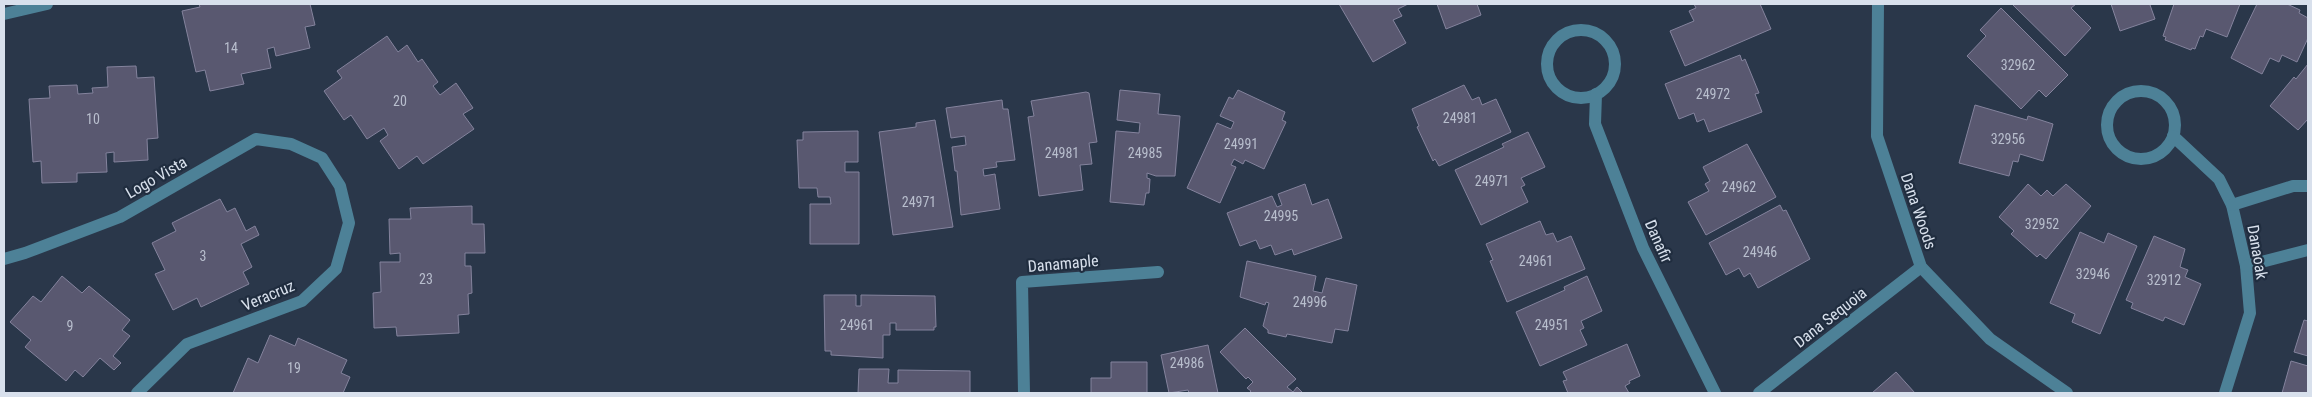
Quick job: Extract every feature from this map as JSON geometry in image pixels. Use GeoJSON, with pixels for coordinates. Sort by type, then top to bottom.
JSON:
{"type":"FeatureCollection","features":[{"type":"Feature","properties":{"kind":"street"},"geometry":{"type":"LineString","coordinates":[[4,14],[47,4]]}},
{"type":"Feature","properties":{"kind":"street","name":"Dana Woods"},"geometry":{"type":"LineString","coordinates":[[1878,4],[1877,136],[1921,267],[1990,339],[2067,393]]}},
{"type":"Feature","properties":{"kind":"street"},"geometry":{"type":"LineString","coordinates":[[1578,30],[1591,31],[1603,38],[1611,48],[1615,61],[1613,74],[1607,86],[1596,94],[1584,98],[1570,96],[1559,89],[1551,79],[1547,66],[1548,53],[1555,42],[1566,33],[1578,30]]}},
{"type":"Feature","properties":{"kind":"street"},"geometry":{"type":"LineString","coordinates":[[2138,91],[2151,93],[2163,99],[2171,110],[2175,122],[2173,136],[2167,148],[2156,156],[2144,159],[2130,158],[2119,151],[2111,141],[2107,128],[2108,115],[2115,103],[2125,95],[2138,91]]}},
{"type":"Feature","properties":{"kind":"street","name":"Danafir"},"geometry":{"type":"LineString","coordinates":[[1596,94],[1595,124],[1642,248],[1715,393]]}},
{"type":"Feature","properties":{"kind":"street","name":"Danaoak"},"geometry":{"type":"LineString","coordinates":[[2173,136],[2219,179],[2232,206],[2246,266],[2250,313],[2225,393]]}},
{"type":"Feature","properties":{"kind":"street","name":"Logo Vista"},"geometry":{"type":"LineString","coordinates":[[4,259],[25,253],[120,217],[256,139],[291,144],[322,158]]}},
{"type":"Feature","properties":{"kind":"street","name":"Veracruz"},"geometry":{"type":"LineString","coordinates":[[137,393],[187,344],[302,301],[336,268],[349,222],[340,186],[322,158]]}},
{"type":"Feature","properties":{"kind":"street"},"geometry":{"type":"LineString","coordinates":[[2232,206],[2293,186],[2308,186]]}},
{"type":"Feature","properties":{"kind":"street"},"geometry":{"type":"LineString","coordinates":[[2246,266],[2308,250]]}},
{"type":"Feature","properties":{"kind":"street","name":"Dana Sequoia"},"geometry":{"type":"LineString","coordinates":[[1759,393],[1921,267]]}},
{"type":"Feature","properties":{"kind":"street","name":"Danamaple"},"geometry":{"type":"LineString","coordinates":[[1024,393],[1022,282],[1158,272]]}},
{"type":"Feature","properties":{"kind":"building"},"geometry":{"type":"Polygon","coordinates":[[[199,4],[310,4],[315,25],[305,27],[310,48],[276,56],[274,47],[267,49],[271,68],[241,74],[244,84],[210,91],[205,70],[196,72],[182,11],[200,7],[199,4]]]}},
{"type":"Feature","properties":{"kind":"building"},"geometry":{"type":"Polygon","coordinates":[[[1339,4],[1408,4],[1398,9],[1402,16],[1393,20],[1406,43],[1373,62],[1339,4]]]}},
{"type":"Feature","properties":{"kind":"building"},"geometry":{"type":"Polygon","coordinates":[[[1437,4],[1477,4],[1481,15],[1446,29],[1437,4]]]}},
{"type":"Feature","properties":{"kind":"building"},"geometry":{"type":"Polygon","coordinates":[[[1694,4],[1760,4],[1771,29],[1685,66],[1670,31],[1694,21],[1689,11],[1696,8],[1694,4]]]}},
{"type":"Feature","properties":{"kind":"building"},"geometry":{"type":"Polygon","coordinates":[[[2012,4],[2076,4],[2071,8],[2091,28],[2065,56],[2012,4]]]}},
{"type":"Feature","properties":{"kind":"building"},"geometry":{"type":"Polygon","coordinates":[[[2111,4],[2153,4],[2150,5],[2155,19],[2120,31],[2111,4]]]}},
{"type":"Feature","properties":{"kind":"building"},"geometry":{"type":"Polygon","coordinates":[[[2174,4],[2240,4],[2227,37],[2206,29],[2203,37],[2200,36],[2195,49],[2192,48],[2191,50],[2165,40],[2166,37],[2163,36],[2174,4]]]}},
{"type":"Feature","properties":{"kind":"building"},"geometry":{"type":"Polygon","coordinates":[[[2257,4],[2287,4],[2300,10],[2299,13],[2308,18],[2308,38],[2297,62],[2282,55],[2279,62],[2270,58],[2262,74],[2231,58],[2257,4]]]}},
{"type":"Feature","properties":{"kind":"building"},"geometry":{"type":"Polygon","coordinates":[[[2001,8],[2068,75],[2046,97],[2039,90],[2021,109],[1967,56],[1986,36],[1980,30],[2001,8]]]}},
{"type":"Feature","properties":{"kind":"building"},"geometry":{"type":"Polygon","coordinates":[[[387,36],[398,52],[407,45],[418,62],[422,59],[438,82],[433,86],[440,95],[456,83],[473,108],[463,114],[474,129],[423,164],[417,156],[399,169],[380,141],[388,135],[384,128],[367,139],[351,115],[344,120],[324,91],[342,78],[337,71],[387,36]]]}},
{"type":"Feature","properties":{"kind":"building"},"geometry":{"type":"Polygon","coordinates":[[[1740,55],[1742,61],[1745,59],[1759,93],[1755,94],[1762,112],[1709,132],[1704,119],[1697,122],[1694,113],[1679,119],[1665,84],[1740,55]]]}},
{"type":"Feature","properties":{"kind":"building"},"geometry":{"type":"Polygon","coordinates":[[[2308,64],[2308,119],[2298,130],[2270,106],[2294,77],[2296,79],[2308,64]]]}},
{"type":"Feature","properties":{"kind":"building"},"geometry":{"type":"Polygon","coordinates":[[[136,66],[137,78],[154,77],[158,138],[147,139],[148,160],[114,162],[114,152],[106,153],[107,172],[77,173],[77,182],[42,183],[41,161],[33,162],[29,99],[50,98],[49,86],[77,85],[78,94],[93,93],[92,88],[108,87],[107,67],[136,66]]]}},
{"type":"Feature","properties":{"kind":"building"},"geometry":{"type":"Polygon","coordinates":[[[1464,85],[1472,100],[1479,97],[1482,105],[1496,99],[1511,132],[1439,166],[1435,159],[1433,161],[1417,127],[1419,126],[1412,109],[1464,85]]]}},
{"type":"Feature","properties":{"kind":"building"},"geometry":{"type":"Polygon","coordinates":[[[1120,90],[1160,94],[1158,114],[1180,116],[1175,176],[1156,176],[1147,173],[1147,178],[1150,179],[1149,193],[1146,193],[1144,205],[1110,202],[1116,131],[1139,133],[1140,123],[1117,120],[1120,90]]]}},
{"type":"Feature","properties":{"kind":"building"},"geometry":{"type":"Polygon","coordinates":[[[1238,90],[1285,112],[1282,120],[1286,122],[1264,169],[1245,160],[1243,164],[1234,159],[1231,165],[1236,167],[1220,203],[1187,188],[1217,123],[1231,129],[1234,122],[1220,116],[1229,97],[1233,99],[1238,90]]]}},
{"type":"Feature","properties":{"kind":"building"},"geometry":{"type":"Polygon","coordinates":[[[1089,93],[1097,142],[1089,143],[1092,164],[1080,165],[1083,190],[1039,196],[1028,117],[1034,116],[1031,101],[1089,93]]]}},
{"type":"Feature","properties":{"kind":"building"},"geometry":{"type":"Polygon","coordinates":[[[1002,100],[1003,109],[1008,109],[1015,160],[996,162],[997,167],[983,169],[984,176],[995,174],[1000,209],[961,215],[957,171],[955,171],[952,147],[966,145],[965,136],[951,138],[946,108],[1002,100]]]}},
{"type":"Feature","properties":{"kind":"building"},"geometry":{"type":"Polygon","coordinates":[[[1975,105],[2027,120],[2028,116],[2053,124],[2043,161],[2020,154],[2018,162],[2013,161],[2009,176],[1959,163],[1975,105]]]}},
{"type":"Feature","properties":{"kind":"building"},"geometry":{"type":"Polygon","coordinates":[[[935,120],[953,227],[893,235],[879,132],[916,127],[916,123],[935,120]]]}},
{"type":"Feature","properties":{"kind":"building"},"geometry":{"type":"Polygon","coordinates":[[[858,131],[858,162],[845,162],[845,172],[859,172],[859,244],[810,244],[810,204],[831,204],[830,197],[818,197],[817,188],[799,188],[797,140],[803,140],[803,132],[858,131]]]}},
{"type":"Feature","properties":{"kind":"building"},"geometry":{"type":"Polygon","coordinates":[[[1528,132],[1545,167],[1521,178],[1525,185],[1521,187],[1528,202],[1481,225],[1455,170],[1504,147],[1502,144],[1528,132]]]}},
{"type":"Feature","properties":{"kind":"building"},"geometry":{"type":"Polygon","coordinates":[[[1747,144],[1776,197],[1706,235],[1688,202],[1709,191],[1705,184],[1710,181],[1703,167],[1747,144]]]}},
{"type":"Feature","properties":{"kind":"building"},"geometry":{"type":"Polygon","coordinates":[[[1305,184],[1312,205],[1328,199],[1342,238],[1294,255],[1292,249],[1275,255],[1271,245],[1260,249],[1256,240],[1240,246],[1227,213],[1272,196],[1277,207],[1282,205],[1278,194],[1305,184]]]}},
{"type":"Feature","properties":{"kind":"building"},"geometry":{"type":"Polygon","coordinates":[[[2028,184],[2041,196],[2047,190],[2053,196],[2066,184],[2091,206],[2046,259],[2040,254],[2037,257],[2011,234],[2014,231],[1999,217],[2028,184]]]}},
{"type":"Feature","properties":{"kind":"building"},"geometry":{"type":"Polygon","coordinates":[[[220,199],[227,212],[235,208],[246,231],[255,226],[259,235],[241,244],[252,267],[243,272],[249,284],[201,307],[197,298],[173,310],[155,274],[165,270],[152,243],[176,231],[172,223],[220,199]]]}},
{"type":"Feature","properties":{"kind":"building"},"geometry":{"type":"Polygon","coordinates":[[[1780,205],[1783,211],[1786,210],[1810,259],[1758,288],[1750,273],[1744,277],[1739,268],[1726,275],[1709,243],[1780,205]]]}},
{"type":"Feature","properties":{"kind":"building"},"geometry":{"type":"Polygon","coordinates":[[[472,206],[472,224],[484,224],[485,253],[465,253],[465,266],[471,266],[472,293],[468,294],[469,314],[458,315],[459,333],[397,336],[396,327],[374,328],[373,293],[381,292],[380,262],[400,262],[400,253],[390,254],[389,219],[411,219],[410,208],[472,206]]]}},
{"type":"Feature","properties":{"kind":"building"},"geometry":{"type":"Polygon","coordinates":[[[1540,221],[1546,235],[1553,233],[1557,242],[1571,236],[1585,269],[1507,302],[1490,261],[1493,260],[1486,244],[1540,221]]]}},
{"type":"Feature","properties":{"kind":"building"},"geometry":{"type":"Polygon","coordinates":[[[2080,232],[2104,243],[2108,233],[2137,246],[2100,334],[2072,322],[2075,314],[2050,303],[2080,232]]]}},
{"type":"Feature","properties":{"kind":"building"},"geometry":{"type":"Polygon","coordinates":[[[2154,236],[2185,249],[2180,267],[2188,270],[2185,277],[2201,284],[2184,325],[2165,317],[2163,321],[2131,308],[2133,303],[2126,300],[2154,236]]]}},
{"type":"Feature","properties":{"kind":"building"},"geometry":{"type":"Polygon","coordinates":[[[1247,261],[1316,276],[1313,291],[1322,293],[1326,278],[1357,285],[1348,331],[1335,329],[1332,343],[1287,334],[1286,337],[1268,333],[1268,330],[1263,326],[1269,303],[1266,302],[1265,305],[1240,297],[1247,261]]]}},
{"type":"Feature","properties":{"kind":"building"},"geometry":{"type":"Polygon","coordinates":[[[62,276],[82,293],[89,286],[130,320],[122,330],[130,336],[113,356],[121,363],[114,370],[100,358],[83,377],[75,370],[66,381],[25,347],[31,340],[10,322],[33,296],[41,302],[62,276]]]}},
{"type":"Feature","properties":{"kind":"building"},"geometry":{"type":"Polygon","coordinates":[[[1587,276],[1602,311],[1581,321],[1584,328],[1580,330],[1587,345],[1540,366],[1516,312],[1565,290],[1564,287],[1587,276]]]}},
{"type":"Feature","properties":{"kind":"building"},"geometry":{"type":"Polygon","coordinates":[[[824,295],[856,295],[856,306],[861,306],[861,295],[935,296],[936,327],[934,327],[934,330],[896,330],[896,323],[890,323],[890,335],[883,335],[883,358],[831,355],[831,351],[825,351],[824,295]]]}},
{"type":"Feature","properties":{"kind":"building"},"geometry":{"type":"Polygon","coordinates":[[[2304,320],[2308,321],[2308,356],[2294,352],[2304,320]]]}},
{"type":"Feature","properties":{"kind":"building"},"geometry":{"type":"Polygon","coordinates":[[[1245,328],[1296,379],[1287,387],[1293,392],[1297,387],[1303,393],[1249,393],[1251,391],[1247,388],[1253,382],[1248,377],[1246,379],[1220,352],[1245,328]]]}},
{"type":"Feature","properties":{"kind":"building"},"geometry":{"type":"Polygon","coordinates":[[[270,335],[295,346],[298,338],[347,360],[341,373],[350,377],[343,393],[233,393],[248,358],[258,363],[270,335]]]}},
{"type":"Feature","properties":{"kind":"building"},"geometry":{"type":"Polygon","coordinates":[[[1627,344],[1640,376],[1629,381],[1630,383],[1625,386],[1629,393],[1568,393],[1563,381],[1567,380],[1563,372],[1627,344]]]}},
{"type":"Feature","properties":{"kind":"building"},"geometry":{"type":"Polygon","coordinates":[[[1208,345],[1218,393],[1189,393],[1188,390],[1169,393],[1161,355],[1208,345]]]}},
{"type":"Feature","properties":{"kind":"building"},"geometry":{"type":"Polygon","coordinates":[[[2291,361],[2308,366],[2308,393],[2282,393],[2291,361]]]}},
{"type":"Feature","properties":{"kind":"building"},"geometry":{"type":"Polygon","coordinates":[[[1111,362],[1147,362],[1147,393],[1091,393],[1091,378],[1111,378],[1111,362]]]}},
{"type":"Feature","properties":{"kind":"building"},"geometry":{"type":"Polygon","coordinates":[[[859,369],[889,369],[888,383],[898,383],[898,370],[970,371],[970,393],[858,393],[859,369]]]}},
{"type":"Feature","properties":{"kind":"building"},"geometry":{"type":"Polygon","coordinates":[[[1896,372],[1915,393],[1872,393],[1896,372]]]}}]}
